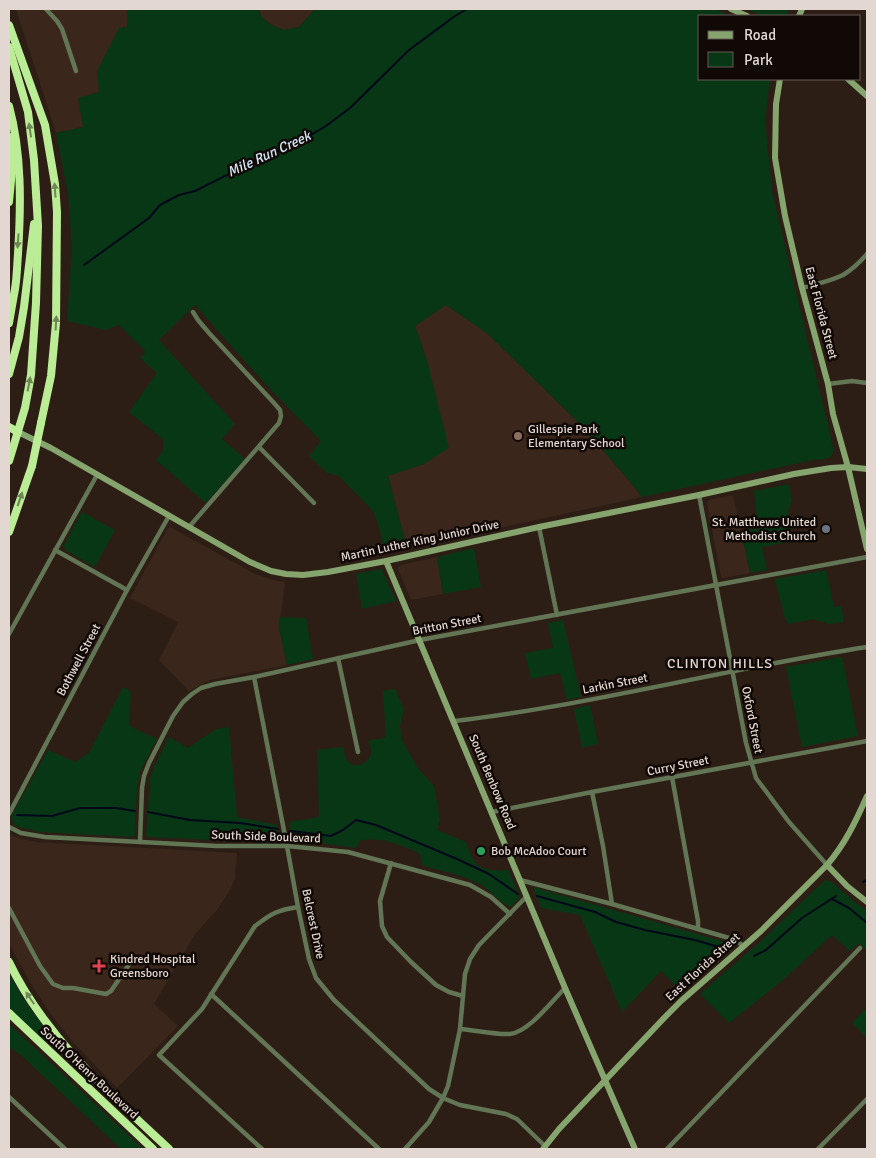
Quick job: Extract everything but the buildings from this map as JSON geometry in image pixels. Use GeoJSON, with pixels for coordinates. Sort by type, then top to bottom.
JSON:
{"type":"FeatureCollection","features":[{"type":"Feature","properties":{"kind":"highway"},"geometry":{"type":"LineString","coordinates":[[9,25],[45,125],[55,184],[57,212],[56,323],[51,376],[32,466],[9,532]]}},
{"type":"Feature","properties":{"kind":"highway"},"geometry":{"type":"LineString","coordinates":[[9,47],[28,112],[37,196],[38,254],[31,375],[25,408],[9,461]]}},
{"type":"Feature","properties":{"kind":"highway"},"geometry":{"type":"LineString","coordinates":[[9,106],[16,149],[20,200],[15,288],[9,323]]}},
{"type":"Feature","properties":{"kind":"highway"},"geometry":{"type":"LineString","coordinates":[[9,138],[12,170],[9,202]]}},
{"type":"Feature","properties":{"kind":"highway"},"geometry":{"type":"LineString","coordinates":[[9,374],[19,337],[24,307],[37,196]]}},
{"type":"Feature","properties":{"kind":"highway","name":"Martin Luther King Junior Drive"},"geometry":{"type":"LineString","coordinates":[[9,427],[18,432]]}},
{"type":"Feature","properties":{"kind":"highway","name":"South O'Henry Boulevard"},"geometry":{"type":"LineString","coordinates":[[9,962],[27,995],[68,1049],[90,1074],[169,1149]]}},
{"type":"Feature","properties":{"kind":"highway","name":"South O'Henry Boulevard"},"geometry":{"type":"LineString","coordinates":[[9,1014],[153,1149]]}},
{"type":"Feature","properties":{"kind":"main road"},"geometry":{"type":"LineString","coordinates":[[732,9],[746,15]]}},
{"type":"Feature","properties":{"kind":"main road","name":"East Florida Street"},"geometry":{"type":"LineString","coordinates":[[780,80],[776,104],[776,158],[785,216],[828,384],[833,414],[848,467],[867,549]]}},
{"type":"Feature","properties":{"kind":"main road"},"geometry":{"type":"LineString","coordinates":[[849,80],[867,96]]}},
{"type":"Feature","properties":{"kind":"main road","name":"Martin Luther King Junior Drive"},"geometry":{"type":"LineString","coordinates":[[18,432],[51,448],[250,562],[276,572],[292,574],[315,574],[386,561],[794,474],[831,468],[867,469]]}},
{"type":"Feature","properties":{"kind":"main road","name":"South Benbow Road"},"geometry":{"type":"LineString","coordinates":[[386,561],[565,988],[635,1149]]}},
{"type":"Feature","properties":{"kind":"main road","name":"East Florida Street"},"geometry":{"type":"LineString","coordinates":[[544,1148],[605,1079],[681,1001],[777,916],[827,865],[849,834],[867,796]]}},
{"type":"Feature","properties":{"kind":"main road"},"geometry":{"type":"LineString","coordinates":[[827,865],[847,886],[867,902]]}},
{"type":"Feature","properties":{"kind":"street"},"geometry":{"type":"LineString","coordinates":[[46,9],[62,28],[76,71]]}},
{"type":"Feature","properties":{"kind":"street"},"geometry":{"type":"LineString","coordinates":[[802,288],[844,274],[856,266],[867,254]]}},
{"type":"Feature","properties":{"kind":"street"},"geometry":{"type":"LineString","coordinates":[[189,528],[259,447],[278,423],[281,416],[280,410],[209,333],[193,312]]}},
{"type":"Feature","properties":{"kind":"street"},"geometry":{"type":"LineString","coordinates":[[828,384],[852,381],[867,383]]}},
{"type":"Feature","properties":{"kind":"street"},"geometry":{"type":"LineString","coordinates":[[259,447],[314,503]]}},
{"type":"Feature","properties":{"kind":"street"},"geometry":{"type":"LineString","coordinates":[[9,634],[97,475]]}},
{"type":"Feature","properties":{"kind":"street","name":"Oxford Street"},"geometry":{"type":"LineString","coordinates":[[699,495],[750,762],[756,778],[764,790],[788,822],[827,865]]}},
{"type":"Feature","properties":{"kind":"street","name":"Bothwell Street"},"geometry":{"type":"LineString","coordinates":[[9,814],[127,590],[169,516]]}},
{"type":"Feature","properties":{"kind":"street"},"geometry":{"type":"LineString","coordinates":[[539,527],[557,615]]}},
{"type":"Feature","properties":{"kind":"street"},"geometry":{"type":"LineString","coordinates":[[55,550],[127,590]]}},
{"type":"Feature","properties":{"kind":"street","name":"Britton Street"},"geometry":{"type":"LineString","coordinates":[[140,842],[142,788],[148,763],[183,702],[201,688],[420,640],[867,557]]}},
{"type":"Feature","properties":{"kind":"street","name":"Larkin Street"},"geometry":{"type":"LineString","coordinates":[[454,721],[544,708],[732,671],[867,648]]}},
{"type":"Feature","properties":{"kind":"street"},"geometry":{"type":"LineString","coordinates":[[338,658],[358,752]]}},
{"type":"Feature","properties":{"kind":"street","name":"Belcrest Drive"},"geometry":{"type":"LineString","coordinates":[[254,677],[298,907],[309,959],[316,978],[334,1000],[429,1089],[443,1098],[460,1105],[506,1114],[517,1119],[528,1128],[544,1148]]}},
{"type":"Feature","properties":{"kind":"street","name":"Curry Street"},"geometry":{"type":"LineString","coordinates":[[492,812],[867,741]]}},
{"type":"Feature","properties":{"kind":"street"},"geometry":{"type":"LineString","coordinates":[[672,777],[698,920],[698,929]]}},
{"type":"Feature","properties":{"kind":"street"},"geometry":{"type":"LineString","coordinates":[[592,792],[605,855],[612,904]]}},
{"type":"Feature","properties":{"kind":"street","name":"South Side Boulevard"},"geometry":{"type":"LineString","coordinates":[[9,827],[21,832],[45,836],[217,846],[287,846],[348,852],[470,885],[491,897],[510,914]]}},
{"type":"Feature","properties":{"kind":"street"},"geometry":{"type":"LineString","coordinates":[[391,863],[380,901],[382,926],[386,937],[436,985],[463,996]]}},
{"type":"Feature","properties":{"kind":"street"},"geometry":{"type":"LineString","coordinates":[[520,880],[730,938],[743,946]]}},
{"type":"Feature","properties":{"kind":"street"},"geometry":{"type":"LineString","coordinates":[[405,1149],[429,1122],[448,1086],[460,1029],[465,974],[470,959],[479,945],[527,896]]}},
{"type":"Feature","properties":{"kind":"street"},"geometry":{"type":"LineString","coordinates":[[262,1149],[159,1055],[202,1009],[255,926],[282,909],[298,907]]}},
{"type":"Feature","properties":{"kind":"street"},"geometry":{"type":"LineString","coordinates":[[9,908],[44,972],[53,984],[63,988],[106,994],[111,991],[132,960]]}},
{"type":"Feature","properties":{"kind":"street"},"geometry":{"type":"LineString","coordinates":[[666,1149],[860,948]]}},
{"type":"Feature","properties":{"kind":"street"},"geometry":{"type":"LineString","coordinates":[[460,1029],[504,1034],[518,1032],[528,1026],[565,988]]}},
{"type":"Feature","properties":{"kind":"street"},"geometry":{"type":"LineString","coordinates":[[211,994],[379,1149]]}},
{"type":"Feature","properties":{"kind":"street"},"geometry":{"type":"LineString","coordinates":[[9,1097],[65,1149]]}},
{"type":"Feature","properties":{"kind":"street"},"geometry":{"type":"LineString","coordinates":[[818,1149],[867,1099]]}},
{"type":"Feature","properties":{"kind":"shaded area"},"geometry":{"type":"Polygon","coordinates":[[[16,9],[127,9],[127,27],[83,127],[56,133],[16,9]]]}},
{"type":"Feature","properties":{"kind":"shaded area"},"geometry":{"type":"Polygon","coordinates":[[[259,9],[315,9],[299,27],[284,30],[270,24],[261,16],[259,9]]]}},
{"type":"Feature","properties":{"kind":"shaded area","name":"Gillespie Park Elementary School"},"geometry":{"type":"Polygon","coordinates":[[[446,305],[488,334],[579,423],[642,497],[407,548],[388,475],[424,464],[428,364],[415,326],[446,305]]]}},
{"type":"Feature","properties":{"kind":"shaded area"},"geometry":{"type":"Polygon","coordinates":[[[733,495],[750,573],[723,578],[721,577],[707,503],[709,500],[733,495]]]}},
{"type":"Feature","properties":{"kind":"shaded area"},"geometry":{"type":"Polygon","coordinates":[[[170,527],[255,574],[285,582],[279,628],[287,665],[210,680],[189,691],[159,660],[178,622],[130,598],[170,527]]]}},
{"type":"Feature","properties":{"kind":"shaded area"},"geometry":{"type":"Polygon","coordinates":[[[437,557],[443,594],[411,600],[398,567],[437,557]]]}},
{"type":"Feature","properties":{"kind":"shaded area","name":"Kindred Hospital Greensboro"},"geometry":{"type":"Polygon","coordinates":[[[9,835],[37,842],[237,853],[235,878],[231,888],[217,910],[195,934],[154,1004],[178,1026],[117,1088],[72,1041],[51,1014],[33,987],[9,942],[9,835]]]}},
{"type":"Feature","properties":{"kind":"green space"},"geometry":{"type":"Polygon","coordinates":[[[127,9],[259,9],[261,16],[269,24],[284,30],[299,27],[315,9],[715,9],[729,15],[698,15],[698,80],[770,80],[765,120],[772,192],[834,451],[826,459],[813,460],[642,497],[579,423],[488,334],[446,305],[415,326],[428,364],[449,448],[424,464],[388,476],[407,548],[385,553],[374,512],[339,476],[327,473],[309,456],[321,441],[269,388],[195,305],[159,340],[235,424],[222,439],[245,459],[206,503],[156,460],[163,451],[163,439],[129,412],[157,373],[140,358],[146,352],[119,325],[106,330],[67,321],[72,247],[68,193],[56,133],[83,127],[78,98],[99,92],[97,71],[119,28],[127,27],[127,9]]]}},
{"type":"Feature","properties":{"kind":"green space"},"geometry":{"type":"Polygon","coordinates":[[[747,9],[789,9],[786,15],[760,15],[747,9]]]}},
{"type":"Feature","properties":{"kind":"green space"},"geometry":{"type":"Polygon","coordinates":[[[789,484],[792,501],[788,511],[791,537],[788,542],[762,547],[767,570],[750,573],[741,531],[758,528],[754,491],[789,484]]]}},
{"type":"Feature","properties":{"kind":"green space"},"geometry":{"type":"Polygon","coordinates":[[[82,512],[115,530],[95,567],[65,550],[64,545],[82,512]]]}},
{"type":"Feature","properties":{"kind":"green space"},"geometry":{"type":"Polygon","coordinates":[[[474,548],[481,587],[443,594],[437,557],[474,548]]]}},
{"type":"Feature","properties":{"kind":"green space"},"geometry":{"type":"Polygon","coordinates":[[[380,569],[396,601],[362,609],[356,574],[380,569]]]}},
{"type":"Feature","properties":{"kind":"green space"},"geometry":{"type":"Polygon","coordinates":[[[826,570],[834,607],[841,606],[844,622],[829,624],[813,619],[789,624],[785,619],[775,579],[826,570]]]}},
{"type":"Feature","properties":{"kind":"green space"},"geometry":{"type":"Polygon","coordinates":[[[280,617],[306,618],[313,659],[287,665],[279,628],[280,617]]]}},
{"type":"Feature","properties":{"kind":"green space"},"geometry":{"type":"Polygon","coordinates":[[[563,620],[581,697],[567,700],[560,673],[531,679],[525,653],[553,648],[548,623],[563,620]]]}},
{"type":"Feature","properties":{"kind":"green space"},"geometry":{"type":"Polygon","coordinates":[[[842,657],[858,736],[802,747],[786,667],[842,657]]]}},
{"type":"Feature","properties":{"kind":"green space"},"geometry":{"type":"Polygon","coordinates":[[[123,687],[131,692],[129,726],[157,739],[140,772],[137,787],[135,835],[133,837],[40,832],[15,826],[11,817],[48,750],[75,762],[89,753],[123,687]]]}},
{"type":"Feature","properties":{"kind":"green space"},"geometry":{"type":"Polygon","coordinates":[[[395,689],[404,709],[400,726],[402,740],[417,767],[434,786],[440,820],[437,830],[466,842],[474,861],[480,867],[484,869],[508,870],[520,897],[511,907],[476,882],[423,866],[419,853],[397,844],[382,840],[367,840],[360,841],[356,848],[322,843],[294,843],[291,841],[289,822],[319,817],[317,750],[344,747],[345,757],[349,763],[361,765],[366,762],[370,756],[371,749],[368,741],[386,737],[383,691],[395,689]]]}},
{"type":"Feature","properties":{"kind":"green space"},"geometry":{"type":"Polygon","coordinates":[[[590,705],[598,744],[582,748],[574,709],[590,705]]]}},
{"type":"Feature","properties":{"kind":"green space"},"geometry":{"type":"Polygon","coordinates":[[[229,727],[237,817],[277,825],[280,840],[278,843],[148,837],[146,835],[150,779],[169,737],[188,748],[216,729],[229,727]]]}},
{"type":"Feature","properties":{"kind":"green space"},"geometry":{"type":"Polygon","coordinates":[[[825,880],[832,882],[857,904],[867,910],[867,951],[859,943],[850,951],[832,935],[783,980],[729,1023],[700,994],[762,940],[825,880]]]}},
{"type":"Feature","properties":{"kind":"green space"},"geometry":{"type":"Polygon","coordinates":[[[533,887],[722,941],[727,947],[726,951],[680,990],[661,971],[622,1012],[580,915],[541,908],[533,887]]]}},
{"type":"Feature","properties":{"kind":"green space"},"geometry":{"type":"Polygon","coordinates":[[[9,974],[25,1001],[50,1035],[45,1041],[9,1008],[9,974]]]}},
{"type":"Feature","properties":{"kind":"green space"},"geometry":{"type":"Polygon","coordinates":[[[867,1008],[867,1038],[852,1023],[867,1008]]]}},
{"type":"Feature","properties":{"kind":"green space"},"geometry":{"type":"Polygon","coordinates":[[[9,1024],[143,1149],[121,1149],[21,1055],[9,1047],[9,1024]]]}},
{"type":"Feature","properties":{"kind":"waterway","name":"Mile Run Creek"},"geometry":{"type":"LineString","coordinates":[[84,265],[149,218],[160,205],[179,195],[195,191],[269,154],[289,148],[326,126],[350,108],[409,50],[467,9]]}},
{"type":"Feature","properties":{"kind":"waterway"},"geometry":{"type":"LineString","coordinates":[[17,815],[52,816],[80,808],[116,808],[135,811]]}},
{"type":"Feature","properties":{"kind":"waterway"},"geometry":{"type":"LineString","coordinates":[[148,812],[190,820],[240,823],[278,829]]}},
{"type":"Feature","properties":{"kind":"waterway"},"geometry":{"type":"LineString","coordinates":[[291,831],[331,836],[356,820],[376,825],[489,874],[518,894]]}},
{"type":"Feature","properties":{"kind":"waterway"},"geometry":{"type":"LineString","coordinates":[[863,882],[867,880]]}},
{"type":"Feature","properties":{"kind":"waterway"},"geometry":{"type":"LineString","coordinates":[[537,896],[595,912],[616,922],[722,948]]}},
{"type":"Feature","properties":{"kind":"waterway"},"geometry":{"type":"LineString","coordinates":[[754,956],[766,950],[802,918],[836,896]]}},
{"type":"Feature","properties":{"kind":"waterway"},"geometry":{"type":"LineString","coordinates":[[832,899],[849,908],[867,923]]}},
{"type":"Feature","properties":{"kind":"place","name":"Gillespie Park Elementary School"},"geometry":{"type":"Point","coordinates":[518,436]}},
{"type":"Feature","properties":{"kind":"place","name":"St. Matthews United Methodist Church"},"geometry":{"type":"Point","coordinates":[826,529]}},
{"type":"Feature","properties":{"kind":"place","name":"Bob McAdoo Court"},"geometry":{"type":"Point","coordinates":[481,851]}},
{"type":"Feature","properties":{"kind":"place","name":"Kindred Hospital Greensboro"},"geometry":{"type":"Point","coordinates":[99,966]}},
{"type":"Feature","properties":{"kind":"district","name":"CLINTON HILLS"},"geometry":{"type":"Point","coordinates":[720,663]}}]}
